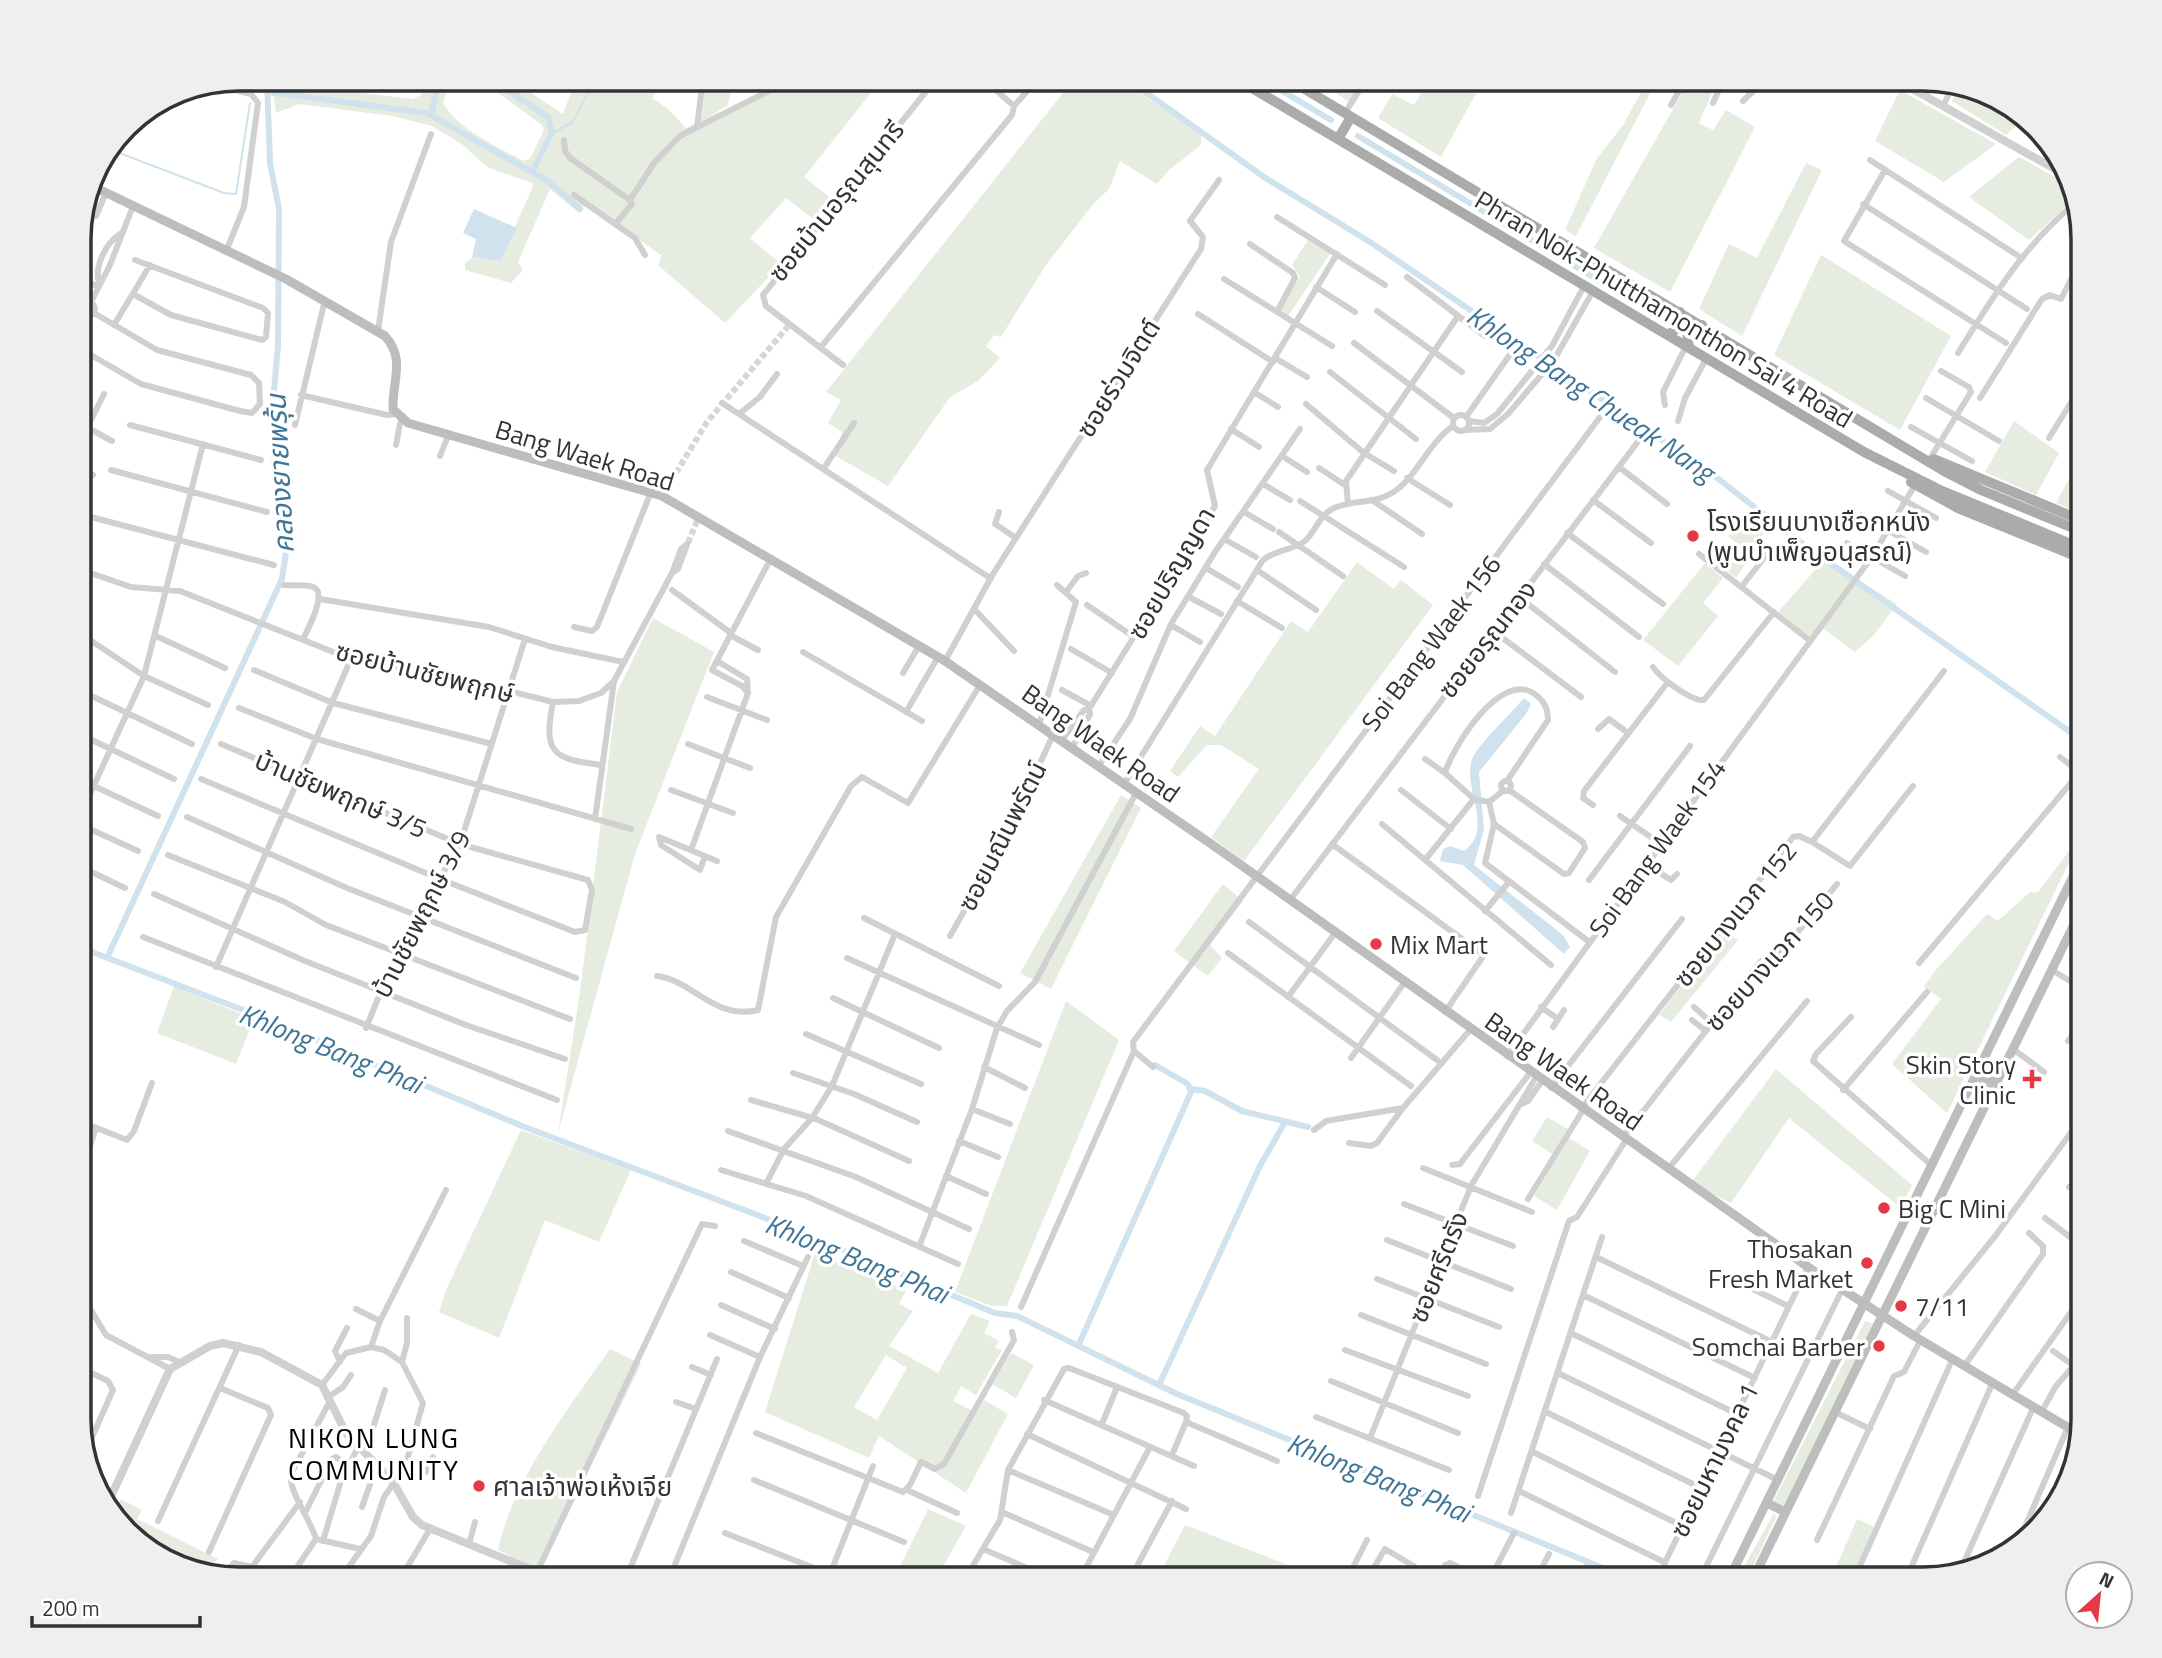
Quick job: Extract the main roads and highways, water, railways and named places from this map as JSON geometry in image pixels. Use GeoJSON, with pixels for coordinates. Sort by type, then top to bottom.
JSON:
{"type":"FeatureCollection","features":[{"type":"Feature","properties":{"kind":"main road","name":"Phran Nok-Phutthamonthon Sai 4 Road"},"geometry":{"type":"LineString","coordinates":[[1257,91],[1864,452],[1933,487],[2071,544]]}},
{"type":"Feature","properties":{"kind":"main road","name":"Phran Nok-Phutthamonthon Sai 4 Road"},"geometry":{"type":"LineString","coordinates":[[1308,91],[1961,481],[2071,528]]}},
{"type":"Feature","properties":{"kind":"main road"},"geometry":{"type":"LineString","coordinates":[[1338,139],[1348,115]]}},
{"type":"Feature","properties":{"kind":"main road","name":"Bang Waek Road"},"geometry":{"type":"LineString","coordinates":[[99,190],[227,249],[378,331],[393,344],[397,353],[393,399],[398,416],[448,436],[651,492],[771,558],[942,659],[1124,783],[1551,1088],[1808,1267],[1918,1338],[2071,1429]]}},
{"type":"Feature","properties":{"kind":"main road"},"geometry":{"type":"LineString","coordinates":[[1668,335],[1679,327],[1680,312]]}},
{"type":"Feature","properties":{"kind":"main road"},"geometry":{"type":"LineString","coordinates":[[1688,347],[1687,332],[1695,325],[1703,326]]}},
{"type":"Feature","properties":{"kind":"main road"},"geometry":{"type":"LineString","coordinates":[[1899,443],[2071,516]]}},
{"type":"Feature","properties":{"kind":"main road"},"geometry":{"type":"LineString","coordinates":[[1864,452],[1915,485],[1958,508],[2071,554]]}},
{"type":"Feature","properties":{"kind":"main road"},"geometry":{"type":"LineString","coordinates":[[1735,1567],[2071,881]]}},
{"type":"Feature","properties":{"kind":"main road"},"geometry":{"type":"LineString","coordinates":[[1758,1567],[2071,931]]}},
{"type":"Feature","properties":{"kind":"main road"},"geometry":{"type":"LineString","coordinates":[[1977,1073],[1985,1083],[1998,1080]]}},
{"type":"Feature","properties":{"kind":"main road"},"geometry":{"type":"LineString","coordinates":[[1767,1503],[1785,1513]]}},
{"type":"Feature","properties":{"kind":"water"},"geometry":{"type":"Polygon","coordinates":[[[474,209],[517,228],[500,261],[472,257],[476,239],[463,233],[474,209]]]}},
{"type":"Feature","properties":{"kind":"water"},"geometry":{"type":"Polygon","coordinates":[[[1524,698],[1531,704],[1526,714],[1479,772],[1484,829],[1474,865],[1563,935],[1570,947],[1564,954],[1463,865],[1440,861],[1443,849],[1450,846],[1464,851],[1473,842],[1477,819],[1470,768],[1473,757],[1524,698]]]}},
{"type":"Feature","properties":{"kind":"waterway"},"geometry":{"type":"LineString","coordinates":[[266,91],[427,113],[548,181],[580,209]]}},
{"type":"Feature","properties":{"kind":"waterway","name":"คลองยายพรุ้น"},"geometry":{"type":"LineString","coordinates":[[107,958],[282,579],[288,539],[279,507],[271,423],[278,346],[279,209],[270,163],[267,91]]}},
{"type":"Feature","properties":{"kind":"waterway"},"geometry":{"type":"LineString","coordinates":[[431,115],[436,91]]}},
{"type":"Feature","properties":{"kind":"waterway"},"geometry":{"type":"LineString","coordinates":[[509,91],[548,117],[552,132],[532,172]]}},
{"type":"Feature","properties":{"kind":"waterway"},"geometry":{"type":"LineString","coordinates":[[552,133],[572,123],[589,91]]}},
{"type":"Feature","properties":{"kind":"waterway","name":"Khlong Bang Chueak Nang"},"geometry":{"type":"LineString","coordinates":[[1144,91],[1264,177],[1370,242],[1712,474],[1793,537],[2071,733]]}},
{"type":"Feature","properties":{"kind":"waterway"},"geometry":{"type":"LineString","coordinates":[[1282,91],[1331,120]]}},
{"type":"Feature","properties":{"kind":"waterway"},"geometry":{"type":"LineString","coordinates":[[119,153],[224,193],[236,194],[250,103]]}},
{"type":"Feature","properties":{"kind":"waterway"},"geometry":{"type":"LineString","coordinates":[[1358,136],[1665,320]]}},
{"type":"Feature","properties":{"kind":"waterway","name":"Khlong Bang Phai"},"geometry":{"type":"LineString","coordinates":[[91,952],[259,1016],[522,1126],[760,1216],[995,1313],[1017,1316],[1177,1394],[1601,1567]]}},
{"type":"Feature","properties":{"kind":"waterway"},"geometry":{"type":"LineString","coordinates":[[1079,1344],[1191,1092],[1188,1084],[1155,1065]]}},
{"type":"Feature","properties":{"kind":"waterway"},"geometry":{"type":"LineString","coordinates":[[1190,1089],[1205,1091],[1242,1111],[1308,1127]]}},
{"type":"Feature","properties":{"kind":"waterway"},"geometry":{"type":"LineString","coordinates":[[1159,1385],[1260,1166],[1285,1122]]}},
{"type":"Feature","properties":{"kind":"tunnel"},"geometry":{"type":"LineString","coordinates":[[662,496],[707,422],[790,324]]}},
{"type":"Feature","properties":{"kind":"tunnel"},"geometry":{"type":"LineString","coordinates":[[688,543],[697,521]]}},
{"type":"Feature","properties":{"kind":"place","name":"โรงเรียนบางเชือกหนัง (พูนบำเพ็ญอนุสรณ์)"},"geometry":{"type":"Point","coordinates":[1693,536]}},
{"type":"Feature","properties":{"kind":"place","name":"Mix Mart"},"geometry":{"type":"Point","coordinates":[1376,944]}},
{"type":"Feature","properties":{"kind":"place","name":"Skin Story Clinic"},"geometry":{"type":"Point","coordinates":[2032,1079]}},
{"type":"Feature","properties":{"kind":"place","name":"Big C Mini"},"geometry":{"type":"Point","coordinates":[1884,1208]}},
{"type":"Feature","properties":{"kind":"place","name":"Thosakan Fresh Market"},"geometry":{"type":"Point","coordinates":[1867,1263]}},
{"type":"Feature","properties":{"kind":"place","name":"7/11"},"geometry":{"type":"Point","coordinates":[1901,1306]}},
{"type":"Feature","properties":{"kind":"place","name":"Somchai Barber"},"geometry":{"type":"Point","coordinates":[1879,1346]}},
{"type":"Feature","properties":{"kind":"place","name":"ศาลเจ้าพ่อเห้งเจีย"},"geometry":{"type":"Point","coordinates":[479,1486]}},
{"type":"Feature","properties":{"kind":"district","name":"NIKON LUNG COMMUNITY"},"geometry":{"type":"Point","coordinates":[374,1453]}}]}
